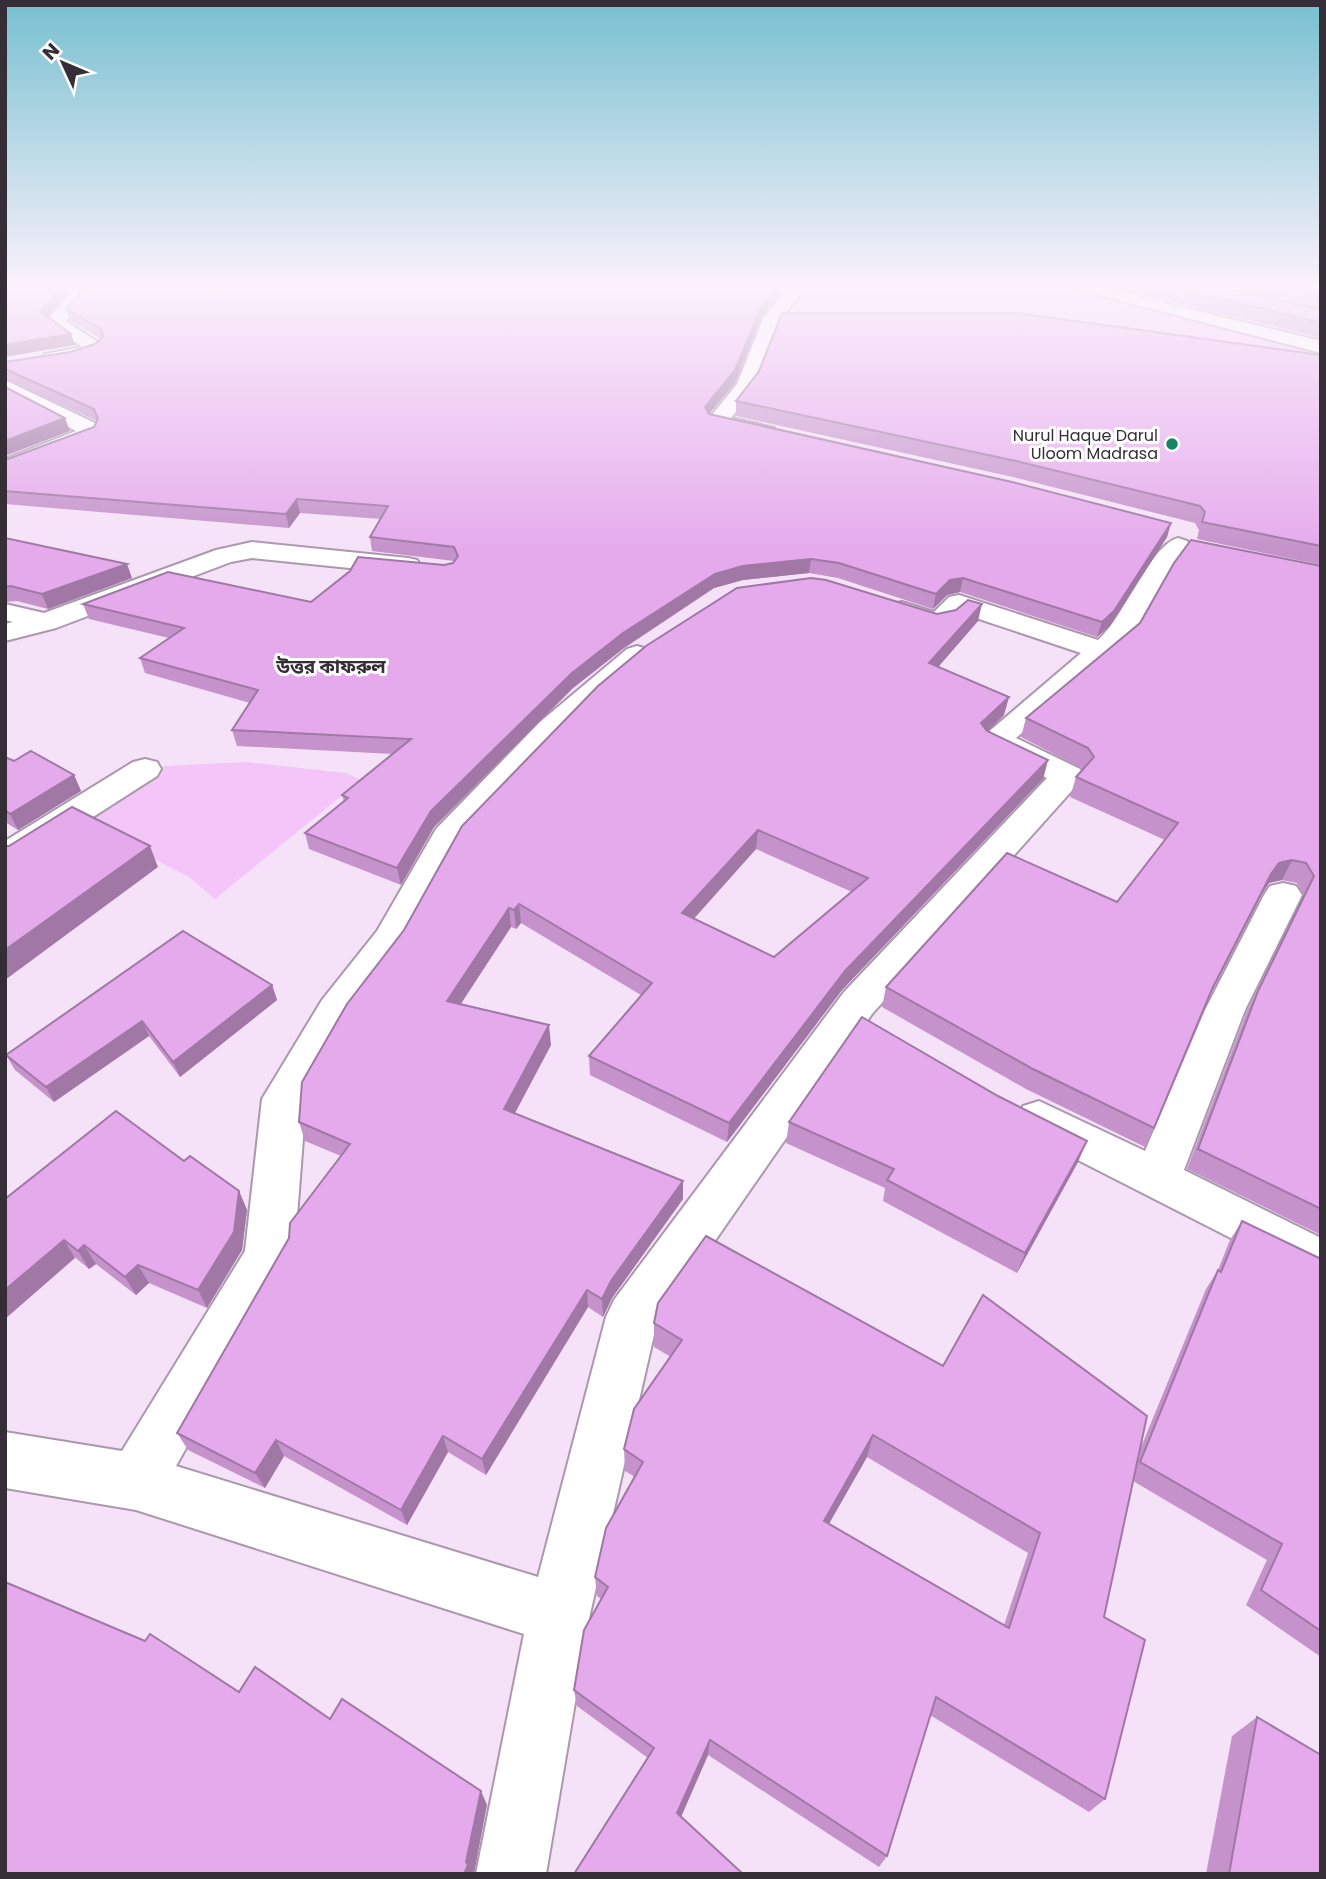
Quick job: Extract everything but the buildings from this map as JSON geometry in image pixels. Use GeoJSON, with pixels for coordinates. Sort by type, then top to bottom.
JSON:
{"type":"FeatureCollection","features":[{"type":"Feature","properties":{"kind":"street"},"geometry":{"type":"LineString","coordinates":[[750,375],[746,385],[718,421],[793,439]]}},
{"type":"Feature","properties":{"kind":"street"},"geometry":{"type":"LineString","coordinates":[[5,386],[89,429],[89,433],[5,467]]}},
{"type":"Feature","properties":{"kind":"street"},"geometry":{"type":"LineString","coordinates":[[511,1874],[559,1614],[632,1317],[1068,776],[995,740],[1123,634],[1154,578],[1181,541]]}},
{"type":"Feature","properties":{"kind":"street"},"geometry":{"type":"LineString","coordinates":[[5,633],[46,622],[225,555],[252,550],[431,568]]}},
{"type":"Feature","properties":{"kind":"street"},"geometry":{"type":"LineString","coordinates":[[876,601],[935,621],[943,619],[959,603],[1103,651]]}},
{"type":"Feature","properties":{"kind":"street"},"geometry":{"type":"LineString","coordinates":[[5,612],[46,622]]}},
{"type":"Feature","properties":{"kind":"street"},"geometry":{"type":"LineString","coordinates":[[136,1482],[269,1255],[284,1099],[336,1011],[392,939],[448,837],[578,704],[655,642]]}},
{"type":"Feature","properties":{"kind":"street"},"geometry":{"type":"LineString","coordinates":[[5,857],[145,769]]}},
{"type":"Feature","properties":{"kind":"street"},"geometry":{"type":"LineString","coordinates":[[1157,1179],[1225,1010],[1283,895]]}},
{"type":"Feature","properties":{"kind":"street"},"geometry":{"type":"LineString","coordinates":[[998,1097],[1321,1262]]}},
{"type":"Feature","properties":{"kind":"street"},"geometry":{"type":"LineString","coordinates":[[5,1460],[136,1482],[559,1614]]}},
{"type":"Feature","properties":{"kind":"shaded area"},"geometry":{"type":"Polygon","coordinates":[[[247,762],[346,773],[361,780],[215,899],[189,877],[74,818],[141,776],[165,766],[247,762]]]}},
{"type":"Feature","properties":{"kind":"place","name":"Nurul Haque Darul Uloom Madrasa"},"geometry":{"type":"Point","coordinates":[1172,444]}},
{"type":"Feature","properties":{"kind":"district","name":"উত্তর কাফরুল"},"geometry":{"type":"Point","coordinates":[331,666]}}]}
